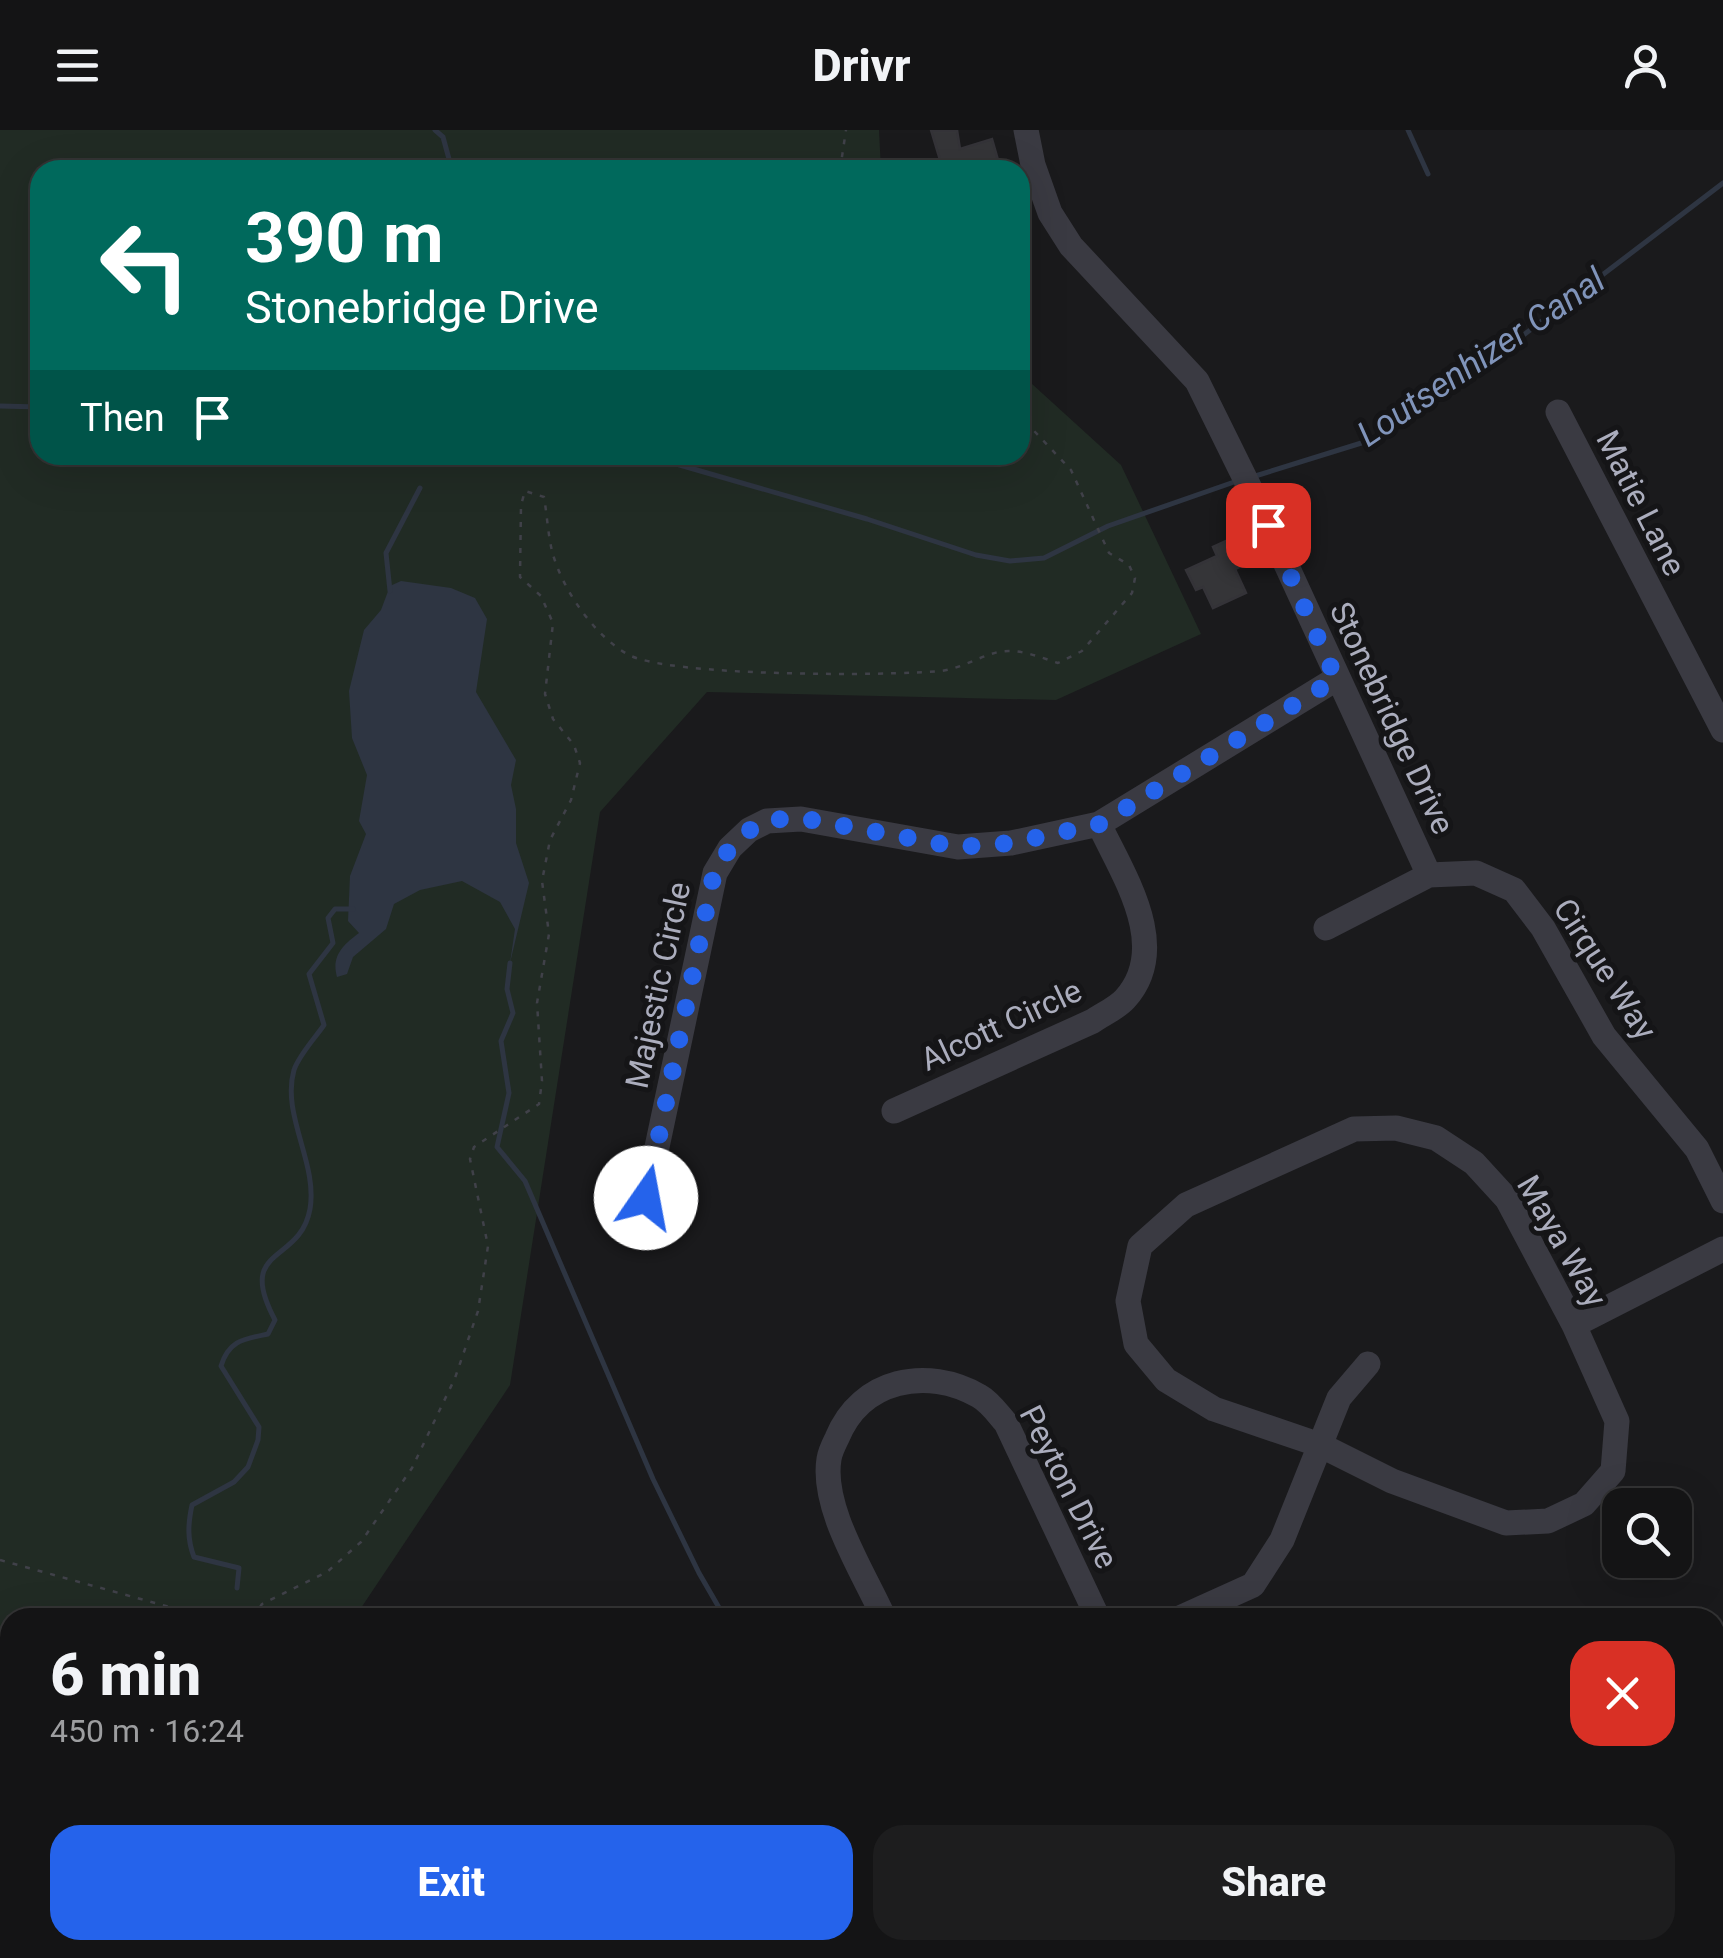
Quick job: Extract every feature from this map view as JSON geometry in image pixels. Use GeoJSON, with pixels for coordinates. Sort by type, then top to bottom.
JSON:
{"type":"FeatureCollection","features":[{"type":"Feature","properties":{"kind":"street","name":"Stonebridge Drive"},"geometry":{"type":"LineString","coordinates":[[1026,130],[1033,166],[1050,213],[1071,246],[1197,380],[1429,875]]}},
{"type":"Feature","properties":{"kind":"street","name":"Matie Lane"},"geometry":{"type":"LineString","coordinates":[[1558,412],[1723,730]]}},
{"type":"Feature","properties":{"kind":"street","name":"Majestic Circle"},"geometry":{"type":"LineString","coordinates":[[646,1198],[714,873],[730,848],[750,830],[767,820],[801,818],[958,847],[1011,843],[1100,824],[1336,679]]}},
{"type":"Feature","properties":{"kind":"street","name":"Alcott Circle"},"geometry":{"type":"LineString","coordinates":[[894,1110],[1093,1021],[1124,1002],[1138,982],[1146,952],[1142,916],[1100,824]]}},
{"type":"Feature","properties":{"kind":"street","name":"Cirque Way"},"geometry":{"type":"LineString","coordinates":[[1326,928],[1429,875],[1476,873],[1514,890],[1543,928],[1604,1036],[1696,1149],[1723,1201]]}},
{"type":"Feature","properties":{"kind":"street","name":"Maya Way"},"geometry":{"type":"LineString","coordinates":[[1396,1128],[1436,1138],[1474,1163],[1507,1199],[1574,1325],[1617,1421],[1613,1471],[1584,1504],[1548,1522],[1506,1523],[1392,1481],[1320,1446],[1214,1408],[1166,1380],[1136,1344],[1128,1301],[1140,1246],[1186,1205],[1354,1129],[1396,1128]]}},
{"type":"Feature","properties":{"kind":"street"},"geometry":{"type":"LineString","coordinates":[[1574,1325],[1723,1249]]}},
{"type":"Feature","properties":{"kind":"street"},"geometry":{"type":"LineString","coordinates":[[1202,1608],[1253,1585],[1282,1540],[1339,1398],[1368,1364]]}},
{"type":"Feature","properties":{"kind":"street","name":"Peyton Drive"},"geometry":{"type":"LineString","coordinates":[[879,1608],[830,1500],[828,1458],[843,1424],[861,1402],[888,1386],[916,1378],[950,1383],[983,1397],[1006,1423],[1093,1608]]}},
{"type":"Feature","properties":{"kind":"path"},"geometry":{"type":"LineString","coordinates":[[842,160],[846,130]]}},
{"type":"Feature","properties":{"kind":"path"},"geometry":{"type":"LineString","coordinates":[[260,1608],[327,1572],[362,1542],[412,1468],[455,1378],[478,1311],[488,1246],[470,1159],[474,1147],[539,1104],[542,1082],[537,1004],[549,934],[542,881],[550,840],[571,800],[580,762],[574,746],[553,719],[545,694],[553,624],[541,596],[520,577],[521,505],[525,490],[544,498],[552,552],[568,588],[601,633],[629,656],[660,665],[799,673],[943,671],[1000,652],[1027,653],[1058,664],[1082,651],[1132,593],[1135,578],[1129,565],[1109,553],[1071,470],[1030,427]]}},
{"type":"Feature","properties":{"kind":"path"},"geometry":{"type":"LineString","coordinates":[[0,1560],[173,1608]]}},
{"type":"Feature","properties":{"kind":"shaded area"},"geometry":{"type":"Polygon","coordinates":[[[0,130],[879,130],[880,160],[30,160],[30,465],[1030,465],[1030,382],[1121,465],[1201,634],[1056,700],[707,692],[600,812],[510,1385],[361,1608],[0,1608],[0,130]]]}},
{"type":"Feature","properties":{"kind":"water"},"geometry":{"type":"Polygon","coordinates":[[[401,581],[451,588],[475,598],[487,619],[476,692],[516,760],[511,785],[516,843],[529,883],[510,963],[515,929],[500,902],[462,881],[420,890],[394,904],[386,929],[353,957],[347,974],[337,977],[340,952],[359,933],[348,921],[350,876],[366,834],[359,821],[367,775],[352,738],[349,691],[364,630],[381,610],[390,586],[401,581]]]}},
{"type":"Feature","properties":{"kind":"building"},"geometry":{"type":"Polygon","coordinates":[[[931,130],[957,130],[960,149],[992,139],[998,160],[940,160],[931,130]]]}},
{"type":"Feature","properties":{"kind":"building"},"geometry":{"type":"Polygon","coordinates":[[[1235,537],[1248,563],[1235,569],[1246,593],[1213,608],[1203,587],[1196,590],[1186,570],[1217,556],[1213,547],[1235,537]]]}},
{"type":"Feature","properties":{"kind":"waterway"},"geometry":{"type":"LineString","coordinates":[[435,130],[443,137],[449,160]]}},
{"type":"Feature","properties":{"kind":"waterway"},"geometry":{"type":"LineString","coordinates":[[1408,130],[1428,174]]}},
{"type":"Feature","properties":{"kind":"waterway","name":"Loutsenhizer Canal"},"geometry":{"type":"LineString","coordinates":[[1252,477],[1371,440],[1521,337],[1723,183]]}},
{"type":"Feature","properties":{"kind":"waterway","name":"Loutsenhizer Canal"},"geometry":{"type":"LineString","coordinates":[[0,406],[30,407]]}},
{"type":"Feature","properties":{"kind":"waterway","name":"Loutsenhizer Canal"},"geometry":{"type":"LineString","coordinates":[[680,465],[976,555],[1010,561],[1044,558],[1108,526],[1237,481]]}},
{"type":"Feature","properties":{"kind":"waterway"},"geometry":{"type":"LineString","coordinates":[[390,591],[386,553],[420,488]]}},
{"type":"Feature","properties":{"kind":"waterway"},"geometry":{"type":"LineString","coordinates":[[237,1588],[239,1568],[194,1557],[189,1538],[192,1505],[234,1482],[248,1467],[258,1440],[259,1427],[221,1366],[233,1346],[268,1334],[275,1320],[262,1279],[266,1267],[295,1239],[310,1209],[309,1174],[295,1122],[291,1087],[296,1064],[324,1025],[309,974],[333,943],[328,918],[335,909],[353,909]]}},
{"type":"Feature","properties":{"kind":"waterway"},"geometry":{"type":"LineString","coordinates":[[510,963],[507,989],[513,1013],[501,1041],[509,1093],[497,1147],[525,1181],[653,1479],[719,1608]]}},
{"type":"Feature","properties":{"kind":"route"},"geometry":{"type":"LineString","coordinates":[[646,1198],[714,873],[730,848],[767,820],[801,818],[958,847],[1011,843],[1100,824],[1336,679],[1268,525]]}}]}
